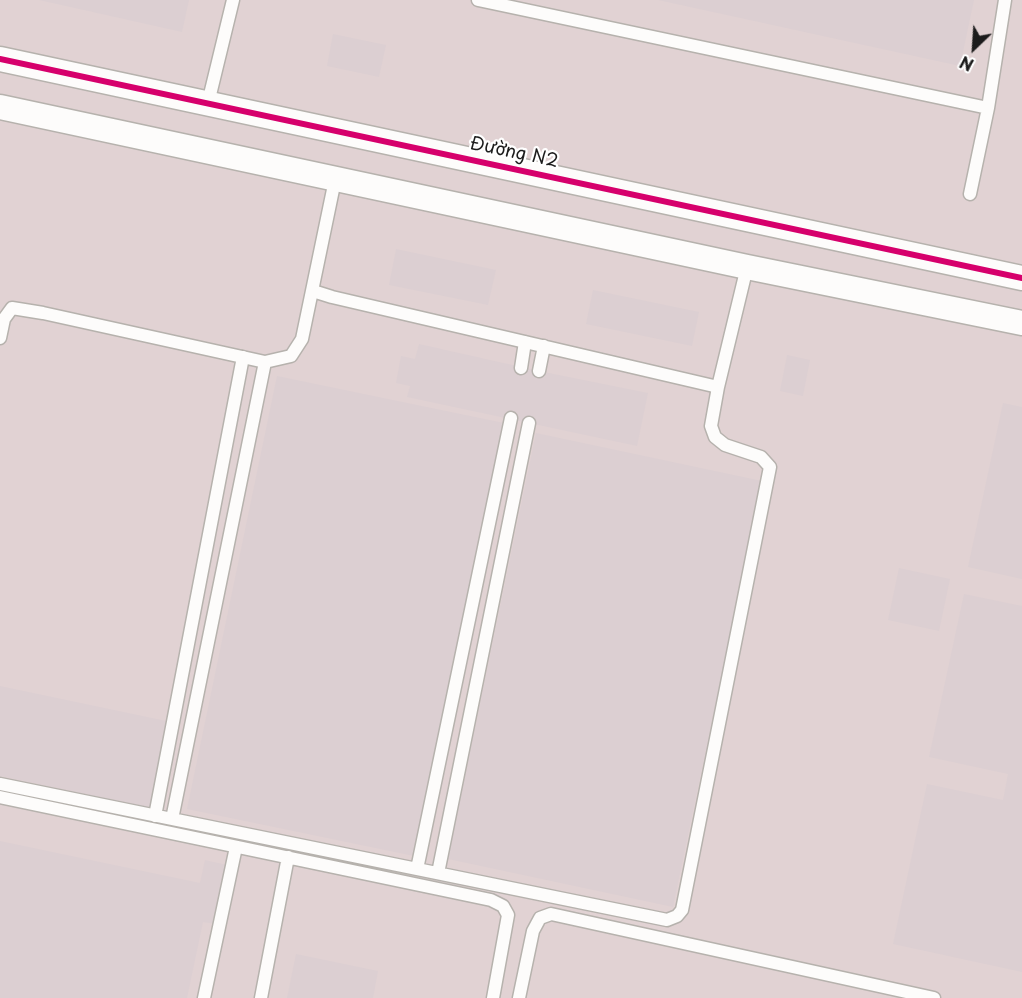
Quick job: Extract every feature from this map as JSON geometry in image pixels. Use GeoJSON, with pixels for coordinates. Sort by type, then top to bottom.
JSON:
{"type":"FeatureCollection","features":[{"type":"Feature","properties":{"kind":"street","name":"Đường N2"},"geometry":{"type":"LineString","coordinates":[[0,59],[1022,278]]}},
{"type":"Feature","properties":{"kind":"street"},"geometry":{"type":"LineString","coordinates":[[0,107],[335,180],[1022,323]]}},
{"type":"Feature","properties":{"kind":"lane"},"geometry":{"type":"LineString","coordinates":[[208,103],[233,0]]}},
{"type":"Feature","properties":{"kind":"lane"},"geometry":{"type":"LineString","coordinates":[[478,0],[988,108]]}},
{"type":"Feature","properties":{"kind":"lane"},"geometry":{"type":"LineString","coordinates":[[970,194],[988,108],[1005,0]]}},
{"type":"Feature","properties":{"kind":"lane"},"geometry":{"type":"LineString","coordinates":[[0,338],[4,319],[12,308],[266,362],[291,356],[302,339],[335,180]]}},
{"type":"Feature","properties":{"kind":"lane"},"geometry":{"type":"LineString","coordinates":[[0,784],[667,920],[677,916],[682,910],[770,466],[761,457],[725,445],[715,437],[711,426],[747,267]]}},
{"type":"Feature","properties":{"kind":"lane"},"geometry":{"type":"LineString","coordinates":[[313,291],[718,387]]}},
{"type":"Feature","properties":{"kind":"lane"},"geometry":{"type":"LineString","coordinates":[[521,368],[525,342]]}},
{"type":"Feature","properties":{"kind":"lane"},"geometry":{"type":"LineString","coordinates":[[539,371],[544,346]]}},
{"type":"Feature","properties":{"kind":"lane"},"geometry":{"type":"LineString","coordinates":[[154,816],[243,357]]}},
{"type":"Feature","properties":{"kind":"lane"},"geometry":{"type":"LineString","coordinates":[[172,819],[266,362]]}},
{"type":"Feature","properties":{"kind":"lane"},"geometry":{"type":"LineString","coordinates":[[417,869],[511,418]]}},
{"type":"Feature","properties":{"kind":"lane"},"geometry":{"type":"LineString","coordinates":[[438,873],[529,423]]}},
{"type":"Feature","properties":{"kind":"lane"},"geometry":{"type":"LineString","coordinates":[[202,568],[223,570]]}},
{"type":"Feature","properties":{"kind":"lane"},"geometry":{"type":"LineString","coordinates":[[469,617],[489,620]]}},
{"type":"Feature","properties":{"kind":"lane"},"geometry":{"type":"LineString","coordinates":[[176,701],[196,704]]}},
{"type":"Feature","properties":{"kind":"lane"},"geometry":{"type":"LineString","coordinates":[[0,797],[491,900],[503,906],[508,915],[493,998]]}},
{"type":"Feature","properties":{"kind":"lane"},"geometry":{"type":"LineString","coordinates":[[204,998],[236,847]]}},
{"type":"Feature","properties":{"kind":"lane"},"geometry":{"type":"LineString","coordinates":[[261,998],[288,857]]}},
{"type":"Feature","properties":{"kind":"lane"},"geometry":{"type":"LineString","coordinates":[[519,998],[533,931],[540,918],[551,914],[934,998]]}},
{"type":"Feature","properties":{"kind":"shaded area"},"geometry":{"type":"Polygon","coordinates":[[[0,0],[1022,0],[1022,998],[0,998],[0,0]]]}},
{"type":"Feature","properties":{"kind":"building"},"geometry":{"type":"Polygon","coordinates":[[[39,0],[189,0],[182,32],[39,0]]]}},
{"type":"Feature","properties":{"kind":"building"},"geometry":{"type":"Polygon","coordinates":[[[658,0],[974,0],[960,66],[658,0]]]}},
{"type":"Feature","properties":{"kind":"building"},"geometry":{"type":"Polygon","coordinates":[[[333,34],[386,45],[379,77],[327,66],[333,34]]]}},
{"type":"Feature","properties":{"kind":"building"},"geometry":{"type":"Polygon","coordinates":[[[396,249],[496,270],[488,305],[389,285],[396,249]]]}},
{"type":"Feature","properties":{"kind":"building"},"geometry":{"type":"Polygon","coordinates":[[[593,290],[699,312],[692,346],[586,324],[593,290]]]}},
{"type":"Feature","properties":{"kind":"building"},"geometry":{"type":"Polygon","coordinates":[[[419,344],[648,393],[637,446],[407,397],[410,386],[396,383],[401,356],[415,359],[419,344]]]}},
{"type":"Feature","properties":{"kind":"building"},"geometry":{"type":"Polygon","coordinates":[[[787,355],[810,360],[803,396],[780,391],[787,355]]]}},
{"type":"Feature","properties":{"kind":"building"},"geometry":{"type":"Polygon","coordinates":[[[277,376],[504,423],[414,856],[187,809],[277,376]]]}},
{"type":"Feature","properties":{"kind":"building"},"geometry":{"type":"Polygon","coordinates":[[[1003,403],[1022,407],[1022,579],[968,567],[1003,403]]]}},
{"type":"Feature","properties":{"kind":"building"},"geometry":{"type":"Polygon","coordinates":[[[536,433],[762,481],[673,907],[448,859],[536,433]]]}},
{"type":"Feature","properties":{"kind":"building"},"geometry":{"type":"Polygon","coordinates":[[[899,568],[950,579],[939,631],[888,620],[899,568]]]}},
{"type":"Feature","properties":{"kind":"building"},"geometry":{"type":"Polygon","coordinates":[[[964,594],[1022,606],[1022,972],[893,944],[927,784],[1003,800],[1008,774],[929,757],[964,594]]]}},
{"type":"Feature","properties":{"kind":"building"},"geometry":{"type":"Polygon","coordinates":[[[0,686],[171,722],[153,808],[0,776],[0,686]]]}},
{"type":"Feature","properties":{"kind":"building"},"geometry":{"type":"Polygon","coordinates":[[[0,841],[200,883],[205,860],[227,865],[215,924],[203,922],[187,998],[0,998],[0,841]]]}},
{"type":"Feature","properties":{"kind":"building"},"geometry":{"type":"Polygon","coordinates":[[[296,954],[378,971],[373,998],[287,998],[296,954]]]}},
{"type":"Feature","properties":{"kind":"cycle path"},"geometry":{"type":"LineString","coordinates":[[0,59],[1022,278]]}}]}
